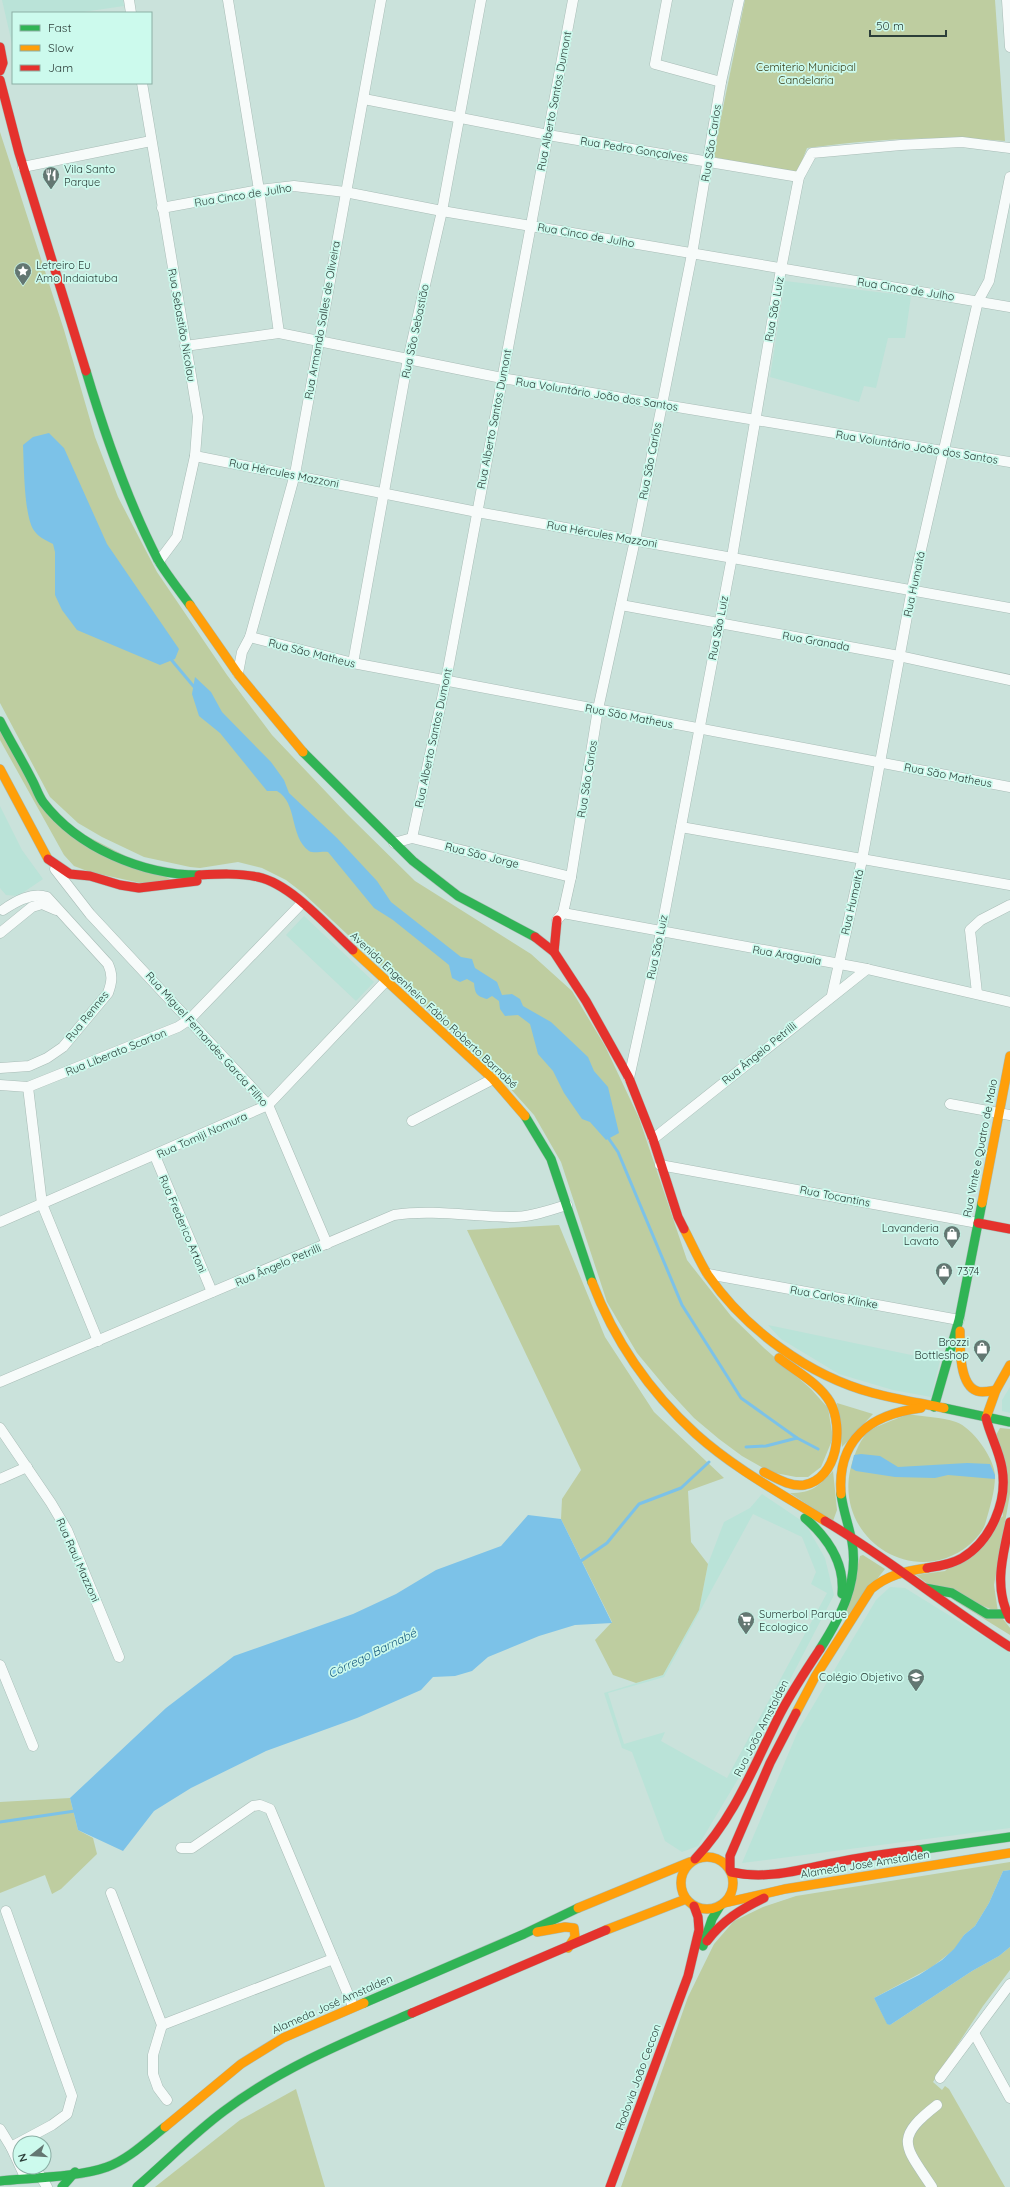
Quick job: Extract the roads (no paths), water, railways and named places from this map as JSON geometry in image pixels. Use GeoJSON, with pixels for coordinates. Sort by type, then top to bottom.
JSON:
{"type":"FeatureCollection","features":[{"type":"Feature","properties":{"kind":"main road"},"geometry":{"type":"LineString","coordinates":[[0,47],[3,63],[0,70]]}},
{"type":"Feature","properties":{"kind":"main road"},"geometry":{"type":"LineString","coordinates":[[0,80],[23,167],[113,454],[137,516],[159,561],[238,674],[300,750],[394,844],[413,861],[458,896],[531,934],[554,952],[586,1001],[629,1078],[653,1139],[678,1218],[708,1274],[726,1298],[758,1332],[767,1346],[779,1359],[829,1400],[837,1422],[837,1443],[829,1465],[821,1476],[809,1483],[799,1484],[783,1482],[745,1461],[728,1458]]}},
{"type":"Feature","properties":{"kind":"main road"},"geometry":{"type":"LineString","coordinates":[[4,131],[19,153]]}},
{"type":"Feature","properties":{"kind":"main road","name":"Avenida Engenheiro Fábio Roberto Barnabé"},"geometry":{"type":"LineString","coordinates":[[0,721],[44,804],[72,831],[118,857],[153,869],[179,874],[247,874],[284,887],[302,903],[493,1079],[513,1100],[539,1136],[551,1159],[567,1204],[588,1272],[617,1337],[663,1402],[697,1436],[728,1458],[780,1493],[849,1535],[922,1588],[1010,1647]]}},
{"type":"Feature","properties":{"kind":"main road"},"geometry":{"type":"LineString","coordinates":[[0,769],[48,859],[59,869],[70,874],[90,876],[120,885],[139,888],[184,884],[224,874]]}},
{"type":"Feature","properties":{"kind":"main road"},"geometry":{"type":"LineString","coordinates":[[531,934],[560,916]]}},
{"type":"Feature","properties":{"kind":"main road"},"geometry":{"type":"LineString","coordinates":[[554,952],[560,916]]}},
{"type":"Feature","properties":{"kind":"main road","name":"Rua Vinte e Quatro de Maio"},"geometry":{"type":"LineString","coordinates":[[934,1407],[959,1320],[1010,1056]]}},
{"type":"Feature","properties":{"kind":"main road","name":"Rua Tocantins"},"geometry":{"type":"LineString","coordinates":[[978,1223],[1010,1229]]}},
{"type":"Feature","properties":{"kind":"main road"},"geometry":{"type":"LineString","coordinates":[[959,1320],[961,1357],[967,1382],[974,1390],[984,1392],[996,1390]]}},
{"type":"Feature","properties":{"kind":"main road"},"geometry":{"type":"LineString","coordinates":[[758,1332],[796,1359],[841,1382],[872,1393],[1010,1422]]}},
{"type":"Feature","properties":{"kind":"main road"},"geometry":{"type":"LineString","coordinates":[[688,1976],[702,1948],[712,1919],[731,1894],[733,1883],[730,1856],[770,1763],[815,1677],[871,1589],[880,1580],[901,1572],[949,1564],[959,1560],[974,1549],[990,1530],[998,1513],[1003,1471],[1001,1461],[988,1432],[986,1418],[996,1390],[1010,1365]]}},
{"type":"Feature","properties":{"kind":"main road","name":"Rua João Amstalden"},"geometry":{"type":"LineString","coordinates":[[693,1861],[709,1847],[717,1835],[790,1695],[835,1626],[852,1583],[854,1560],[842,1506],[841,1476],[846,1452],[853,1440],[870,1423],[901,1410],[934,1407]]}},
{"type":"Feature","properties":{"kind":"main road"},"geometry":{"type":"LineString","coordinates":[[780,1493],[790,1506],[818,1529],[838,1564],[842,1577],[843,1590],[835,1626]]}},
{"type":"Feature","properties":{"kind":"main road"},"geometry":{"type":"LineString","coordinates":[[1008,1617],[1002,1604],[1000,1581],[1010,1522]]}},
{"type":"Feature","properties":{"kind":"main road"},"geometry":{"type":"LineString","coordinates":[[838,1564],[849,1535]]}},
{"type":"Feature","properties":{"kind":"main road"},"geometry":{"type":"LineString","coordinates":[[922,1588],[952,1592],[987,1614],[1008,1617]]}},
{"type":"Feature","properties":{"kind":"main road","name":"Alameda José Amstalden"},"geometry":{"type":"LineString","coordinates":[[731,1871],[746,1876],[762,1876],[847,1860],[1010,1837]]}},
{"type":"Feature","properties":{"kind":"main road","name":"Alameda José Amstalden"},"geometry":{"type":"LineString","coordinates":[[722,1904],[738,1898],[784,1889],[1010,1853]]}},
{"type":"Feature","properties":{"kind":"main road"},"geometry":{"type":"LineString","coordinates":[[722,1904],[712,1909],[702,1909],[694,1906],[686,1899],[682,1892],[681,1879],[683,1872],[693,1861],[711,1857],[719,1859],[731,1871]]}},
{"type":"Feature","properties":{"kind":"main road","name":"Alameda José Amstalden"},"geometry":{"type":"LineString","coordinates":[[52,2171],[75,2172],[107,2167],[133,2153],[241,2064],[283,2038],[352,2006],[524,1934],[569,1911],[693,1861]]}},
{"type":"Feature","properties":{"kind":"main road"},"geometry":{"type":"LineString","coordinates":[[702,1948],[715,1930],[732,1914],[784,1889]]}},
{"type":"Feature","properties":{"kind":"main road"},"geometry":{"type":"LineString","coordinates":[[137,2187],[224,2112],[292,2068],[339,2044],[568,1948],[646,1913],[686,1899]]}},
{"type":"Feature","properties":{"kind":"main road"},"geometry":{"type":"LineString","coordinates":[[688,1976],[699,1930],[698,1917],[694,1906]]}},
{"type":"Feature","properties":{"kind":"main road"},"geometry":{"type":"LineString","coordinates":[[524,1934],[574,1928],[576,1931],[575,1937],[568,1948]]}},
{"type":"Feature","properties":{"kind":"main road","name":"Rodovia João Ceccon"},"geometry":{"type":"LineString","coordinates":[[610,2187],[688,1976]]}},
{"type":"Feature","properties":{"kind":"main road"},"geometry":{"type":"LineString","coordinates":[[62,2187],[75,2172]]}},
{"type":"Feature","properties":{"kind":"main road","name":"Alameda José Amstalden"},"geometry":{"type":"LineString","coordinates":[[0,2181],[29,2175]]}},
{"type":"Feature","properties":{"kind":"street"},"geometry":{"type":"LineString","coordinates":[[129,0],[131,12]]}},
{"type":"Feature","properties":{"kind":"street"},"geometry":{"type":"LineString","coordinates":[[228,0],[259,190],[279,334]]}},
{"type":"Feature","properties":{"kind":"street","name":"Rua Armando Salles de Oliveira"},"geometry":{"type":"LineString","coordinates":[[238,674],[242,652],[250,637],[295,474],[381,0]]}},
{"type":"Feature","properties":{"kind":"street","name":"Rua São Sebastião"},"geometry":{"type":"LineString","coordinates":[[353,663],[408,359],[442,211],[458,117],[481,0]]}},
{"type":"Feature","properties":{"kind":"street","name":"Rua Alberto Santos Dumont"},"geometry":{"type":"LineString","coordinates":[[412,838],[446,680],[573,0]]}},
{"type":"Feature","properties":{"kind":"street"},"geometry":{"type":"LineString","coordinates":[[667,0],[655,64],[721,82]]}},
{"type":"Feature","properties":{"kind":"street","name":"Rua São Carlos"},"geometry":{"type":"LineString","coordinates":[[560,916],[571,877],[598,709],[635,540],[692,254],[709,161],[721,82],[739,0]]}},
{"type":"Feature","properties":{"kind":"street"},"geometry":{"type":"LineString","coordinates":[[1007,0],[1010,47]]}},
{"type":"Feature","properties":{"kind":"street","name":"Rua Sebastião Nicolau"},"geometry":{"type":"LineString","coordinates":[[142,84],[198,417],[196,456],[177,537],[159,561]]}},
{"type":"Feature","properties":{"kind":"street","name":"Rua Pedro Gonçalves"},"geometry":{"type":"LineString","coordinates":[[364,99],[548,135],[799,177]]}},
{"type":"Feature","properties":{"kind":"street"},"geometry":{"type":"LineString","coordinates":[[23,167],[151,141]]}},
{"type":"Feature","properties":{"kind":"street"},"geometry":{"type":"LineString","coordinates":[[799,177],[812,153],[901,145],[962,142],[1010,148]]}},
{"type":"Feature","properties":{"kind":"street","name":"Rua São Luiz"},"geometry":{"type":"LineString","coordinates":[[629,1078],[661,932],[718,623],[732,557],[781,269],[799,177]]}},
{"type":"Feature","properties":{"kind":"street","name":"Rua Humaitá"},"geometry":{"type":"LineString","coordinates":[[832,995],[862,860],[912,589],[978,301],[989,282],[1010,177]]}},
{"type":"Feature","properties":{"kind":"street","name":"Rua Cinco de Julho"},"geometry":{"type":"LineString","coordinates":[[162,208],[259,190],[294,186],[345,192],[442,211],[1010,307]]}},
{"type":"Feature","properties":{"kind":"street","name":"Rua Voluntário João dos Santos"},"geometry":{"type":"LineString","coordinates":[[185,346],[279,334],[502,378],[1010,462]]}},
{"type":"Feature","properties":{"kind":"street","name":"Rua Hércules Mazzoni"},"geometry":{"type":"LineString","coordinates":[[196,456],[295,474],[384,494],[477,512],[912,589],[1010,608]]}},
{"type":"Feature","properties":{"kind":"street","name":"Rua Granada"},"geometry":{"type":"LineString","coordinates":[[621,605],[899,656],[1010,680]]}},
{"type":"Feature","properties":{"kind":"street","name":"Rua São Matheus"},"geometry":{"type":"LineString","coordinates":[[250,637],[353,663],[598,709],[699,730],[1010,787]]}},
{"type":"Feature","properties":{"kind":"street"},"geometry":{"type":"LineString","coordinates":[[681,827],[1010,885]]}},
{"type":"Feature","properties":{"kind":"street"},"geometry":{"type":"LineString","coordinates":[[394,844],[412,838]]}},
{"type":"Feature","properties":{"kind":"street","name":"Rua São Jorge"},"geometry":{"type":"LineString","coordinates":[[412,838],[571,877]]}},
{"type":"Feature","properties":{"kind":"street","name":"Rua Miguel Fernandes Garcia Filho"},"geometry":{"type":"LineString","coordinates":[[48,859],[90,914],[268,1105],[328,1244]]}},
{"type":"Feature","properties":{"kind":"street","name":"Rua Rennes"},"geometry":{"type":"LineString","coordinates":[[0,1068],[29,1066],[48,1058],[63,1047],[108,993],[112,983],[112,973],[108,964],[47,897],[38,894],[2,908]]}},
{"type":"Feature","properties":{"kind":"street","name":"Rua Liberato Scarton"},"geometry":{"type":"LineString","coordinates":[[0,1085],[28,1087],[178,1027],[190,1020],[302,903]]}},
{"type":"Feature","properties":{"kind":"street","name":"Rua Rennes"},"geometry":{"type":"LineString","coordinates":[[11,923],[32,907],[42,904],[62,912]]}},
{"type":"Feature","properties":{"kind":"street"},"geometry":{"type":"LineString","coordinates":[[977,993],[970,930],[981,920],[1010,905]]}},
{"type":"Feature","properties":{"kind":"street"},"geometry":{"type":"LineString","coordinates":[[0,933],[11,923],[2,908]]}},
{"type":"Feature","properties":{"kind":"street","name":"Rua Araguaia"},"geometry":{"type":"LineString","coordinates":[[560,916],[661,932],[867,969],[977,993],[1010,1002]]}},
{"type":"Feature","properties":{"kind":"street","name":"Rua Ângelo Petrilli"},"geometry":{"type":"LineString","coordinates":[[653,1139],[832,995],[867,969]]}},
{"type":"Feature","properties":{"kind":"street","name":"Rua Tomiji Nomura"},"geometry":{"type":"LineString","coordinates":[[0,1222],[268,1105],[386,981]]}},
{"type":"Feature","properties":{"kind":"street"},"geometry":{"type":"LineString","coordinates":[[412,1121],[493,1079]]}},
{"type":"Feature","properties":{"kind":"street"},"geometry":{"type":"LineString","coordinates":[[28,1087],[42,1204],[98,1341]]}},
{"type":"Feature","properties":{"kind":"street"},"geometry":{"type":"LineString","coordinates":[[950,1104],[1010,1116]]}},
{"type":"Feature","properties":{"kind":"street","name":"Rua Frederico Artoni"},"geometry":{"type":"LineString","coordinates":[[154,1156],[212,1292]]}},
{"type":"Feature","properties":{"kind":"street","name":"Rua Tocantins"},"geometry":{"type":"LineString","coordinates":[[660,1165],[978,1223]]}},
{"type":"Feature","properties":{"kind":"street","name":"Rua Ângelo Petrilli"},"geometry":{"type":"LineString","coordinates":[[0,1382],[401,1214],[414,1212],[515,1217],[540,1213],[567,1204]]}},
{"type":"Feature","properties":{"kind":"street","name":"Rua Carlos Klinke"},"geometry":{"type":"LineString","coordinates":[[708,1274],[959,1320]]}},
{"type":"Feature","properties":{"kind":"street","name":"Rua Raul Mazzoni"},"geometry":{"type":"LineString","coordinates":[[0,1428],[67,1530],[119,1657]]}},
{"type":"Feature","properties":{"kind":"street"},"geometry":{"type":"LineString","coordinates":[[0,1479],[27,1467]]}},
{"type":"Feature","properties":{"kind":"street"},"geometry":{"type":"LineString","coordinates":[[0,1665],[33,1746]]}},
{"type":"Feature","properties":{"kind":"street"},"geometry":{"type":"LineString","coordinates":[[181,1848],[192,1848],[253,1806],[260,1805],[270,1809],[352,2006]]}},
{"type":"Feature","properties":{"kind":"street"},"geometry":{"type":"LineString","coordinates":[[111,1893],[162,2025],[153,2054],[153,2074],[158,2088],[167,2100]]}},
{"type":"Feature","properties":{"kind":"street"},"geometry":{"type":"LineString","coordinates":[[6,1911],[72,2096],[67,2114],[34,2135]]}},
{"type":"Feature","properties":{"kind":"street"},"geometry":{"type":"LineString","coordinates":[[162,2025],[333,1959]]}},
{"type":"Feature","properties":{"kind":"street"},"geometry":{"type":"LineString","coordinates":[[940,2078],[1010,1984]]}},
{"type":"Feature","properties":{"kind":"street"},"geometry":{"type":"LineString","coordinates":[[974,2033],[1010,2098]]}},
{"type":"Feature","properties":{"kind":"street"},"geometry":{"type":"LineString","coordinates":[[932,2187],[911,2156],[908,2147],[908,2137],[911,2128],[917,2120],[937,2105]]}},
{"type":"Feature","properties":{"kind":"street"},"geometry":{"type":"LineString","coordinates":[[0,2129],[11,2147],[25,2177]]}},
{"type":"Feature","properties":{"kind":"street"},"geometry":{"type":"LineString","coordinates":[[40,2175],[47,2187]]}},
{"type":"Feature","properties":{"kind":"water"},"geometry":{"type":"Polygon","coordinates":[[[49,433],[64,448],[107,544],[179,649],[175,659],[160,665],[77,630],[62,610],[55,595],[55,552],[53,544],[44,540],[33,529],[28,512],[25,488],[23,445],[33,437],[49,433]]]}},
{"type":"Feature","properties":{"kind":"water"},"geometry":{"type":"Polygon","coordinates":[[[195,677],[211,692],[222,712],[271,762],[284,780],[289,793],[337,838],[377,881],[391,902],[461,957],[472,959],[475,968],[497,982],[502,995],[512,994],[520,999],[523,1006],[551,1022],[588,1057],[594,1071],[608,1087],[619,1133],[606,1140],[590,1122],[582,1119],[564,1093],[553,1071],[538,1054],[530,1024],[518,1015],[505,1016],[500,1009],[499,1001],[492,996],[487,999],[480,997],[476,992],[474,983],[467,979],[460,982],[452,978],[449,965],[393,920],[374,908],[328,852],[311,852],[303,845],[284,796],[277,791],[267,791],[220,733],[199,716],[192,694],[195,677]]]}},
{"type":"Feature","properties":{"kind":"water"},"geometry":{"type":"Polygon","coordinates":[[[861,1454],[880,1456],[898,1467],[967,1463],[990,1464],[995,1475],[995,1479],[948,1475],[935,1478],[895,1477],[856,1471],[851,1468],[854,1455],[861,1454]]]}},
{"type":"Feature","properties":{"kind":"water"},"geometry":{"type":"Polygon","coordinates":[[[528,1515],[561,1519],[612,1623],[575,1625],[539,1636],[488,1657],[472,1671],[455,1676],[433,1677],[421,1690],[357,1718],[266,1751],[191,1788],[154,1811],[123,1851],[78,1830],[70,1798],[166,1708],[234,1656],[353,1614],[396,1594],[436,1570],[501,1546],[528,1515]]]}},
{"type":"Feature","properties":{"kind":"water"},"geometry":{"type":"Polygon","coordinates":[[[1010,1870],[1010,1947],[999,1956],[972,1971],[890,2025],[887,2024],[874,1998],[919,1975],[942,1960],[954,1949],[964,1935],[975,1926],[989,1903],[1003,1871],[1010,1870]]]}},
{"type":"Feature","properties":{"kind":"waterway"},"geometry":{"type":"LineString","coordinates":[[169,657],[195,688]]}},
{"type":"Feature","properties":{"kind":"waterway"},"geometry":{"type":"LineString","coordinates":[[607,1136],[618,1152],[682,1305],[741,1398],[797,1438],[818,1449]]}},
{"type":"Feature","properties":{"kind":"waterway","name":"Córrego Barnabé"},"geometry":{"type":"LineString","coordinates":[[746,1447],[766,1446],[797,1438]]}},
{"type":"Feature","properties":{"kind":"waterway","name":"Córrego Barnabé"},"geometry":{"type":"LineString","coordinates":[[578,1563],[607,1543],[639,1504],[681,1488],[709,1462]]}},
{"type":"Feature","properties":{"kind":"waterway","name":"Córrego Barnabé"},"geometry":{"type":"LineString","coordinates":[[0,1822],[75,1811]]}},
{"type":"Feature","properties":{"kind":"place","name":"Vila Santo Parque"},"geometry":{"type":"Point","coordinates":[51,190]}},
{"type":"Feature","properties":{"kind":"place","name":"Letreiro Eu Amo Indaiatuba"},"geometry":{"type":"Point","coordinates":[23,286]}},
{"type":"Feature","properties":{"kind":"place","name":"Lavanderia Lavato"},"geometry":{"type":"Point","coordinates":[952,1249]}},
{"type":"Feature","properties":{"kind":"place","name":"7374"},"geometry":{"type":"Point","coordinates":[944,1286]}},
{"type":"Feature","properties":{"kind":"place","name":"Brozzi Bottleshop"},"geometry":{"type":"Point","coordinates":[982,1363]}},
{"type":"Feature","properties":{"kind":"place","name":"Sumerbol Parque Ecologico"},"geometry":{"type":"Point","coordinates":[746,1635]}},
{"type":"Feature","properties":{"kind":"place","name":"Colégio Objetivo"},"geometry":{"type":"Point","coordinates":[916,1692]}},
{"type":"Feature","properties":{"kind":"park label","name":"Cemiterio Municipal Candelaria"},"geometry":{"type":"Point","coordinates":[806,73]}}]}
